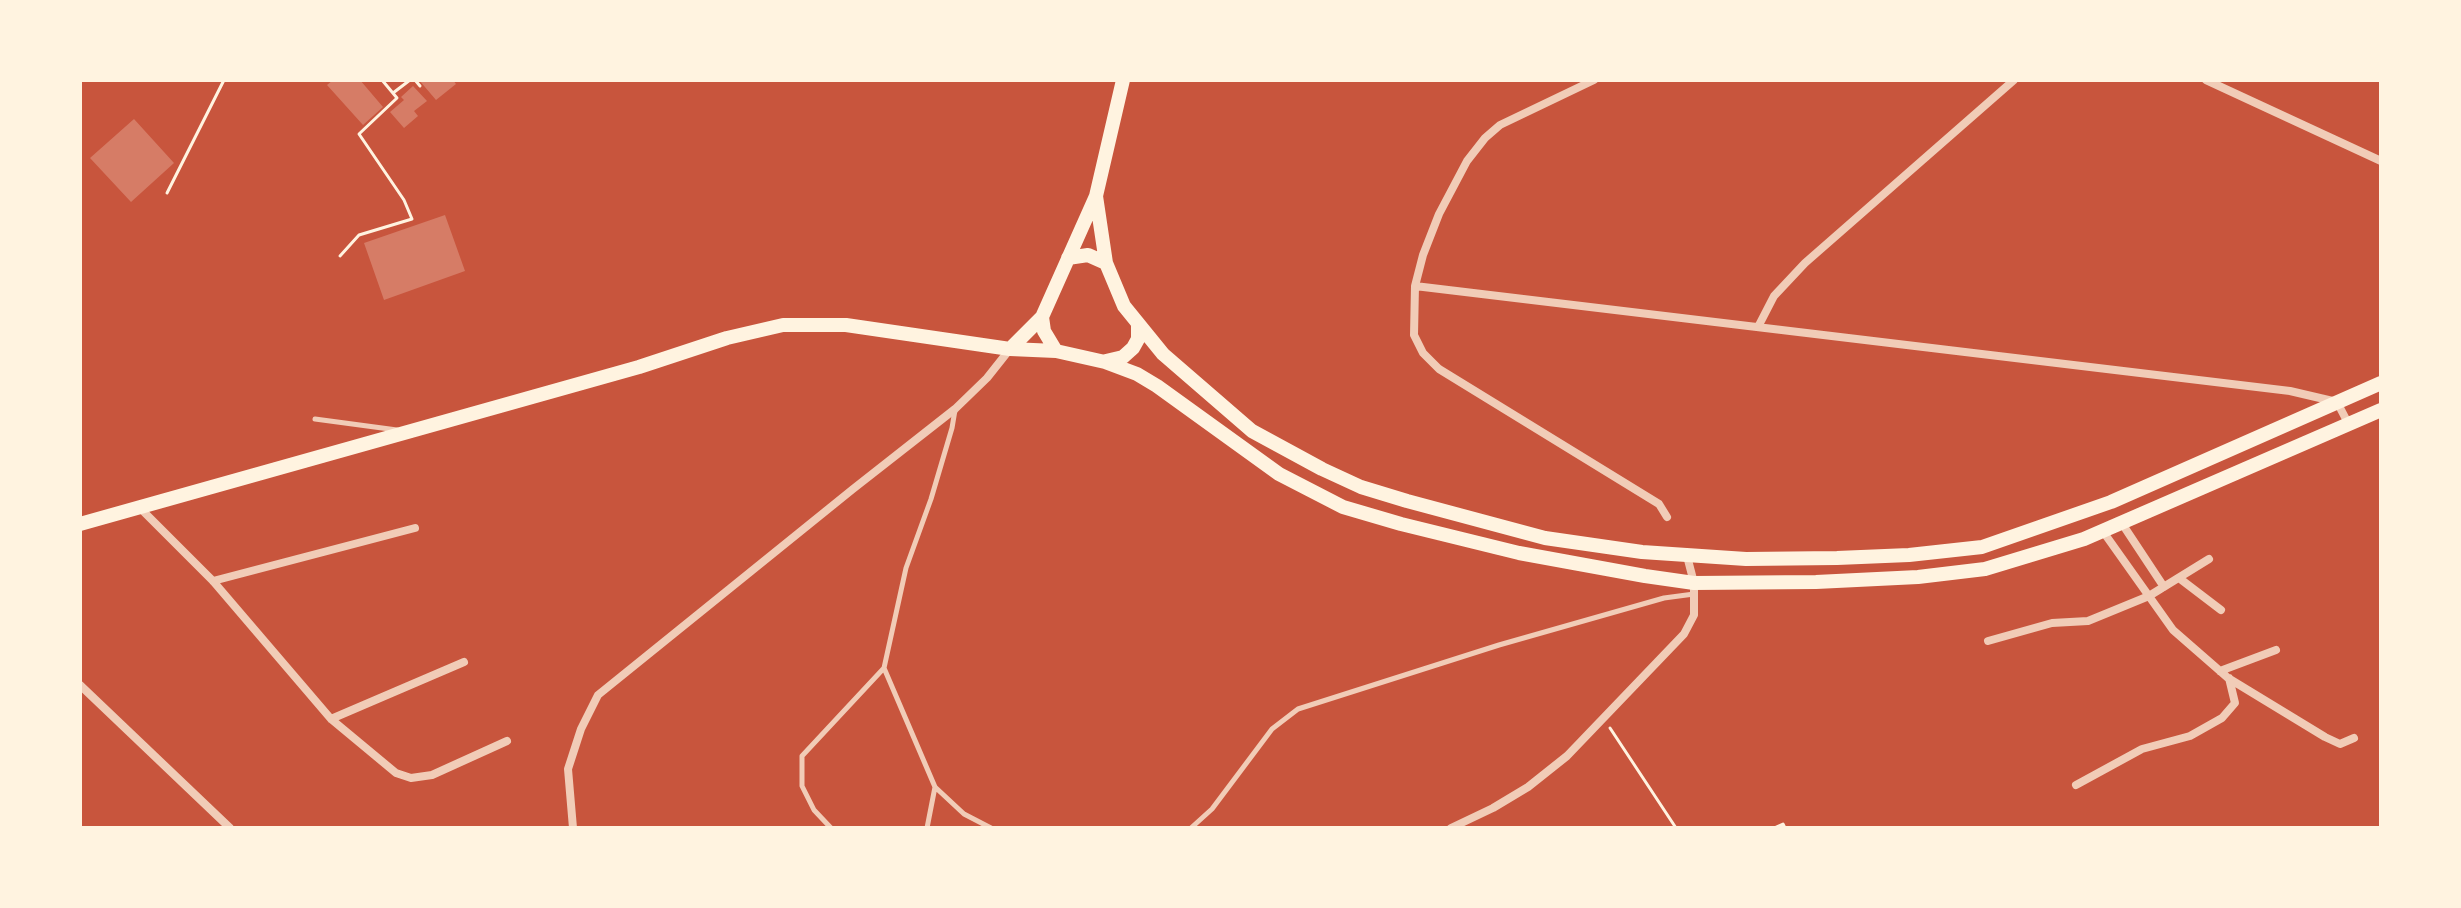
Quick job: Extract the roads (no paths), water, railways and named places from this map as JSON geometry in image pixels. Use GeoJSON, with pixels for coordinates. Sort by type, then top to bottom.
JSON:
{"type":"FeatureCollection","features":[{"type":"Feature","properties":{"kind":"main road"},"geometry":{"type":"LineString","coordinates":[[1010,349],[1042,317],[1096,196],[1123,80]]}},
{"type":"Feature","properties":{"kind":"main road"},"geometry":{"type":"LineString","coordinates":[[1096,196],[1106,263],[1124,306],[1182,371],[1252,431],[1361,487],[1545,538],[1687,556],[1837,558],[1909,555],[1982,547],[2111,502],[2381,383]]}},
{"type":"Feature","properties":{"kind":"main road"},"geometry":{"type":"LineString","coordinates":[[1068,258],[1088,255],[1106,263]]}},
{"type":"Feature","properties":{"kind":"main road"},"geometry":{"type":"LineString","coordinates":[[1042,317],[1044,331],[1056,351]]}},
{"type":"Feature","properties":{"kind":"main road"},"geometry":{"type":"LineString","coordinates":[[80,524],[639,367],[727,338],[783,325],[846,325],[1010,349],[1056,351],[1105,362],[1137,374],[1157,386],[1279,474],[1343,507],[1519,553],[1694,588],[1918,577],[1985,569],[2084,539],[2381,410]]}},
{"type":"Feature","properties":{"kind":"main road"},"geometry":{"type":"LineString","coordinates":[[1105,362],[1123,357],[1133,348],[1138,339],[1138,325]]}},
{"type":"Feature","properties":{"kind":"main road"},"geometry":{"type":"LineString","coordinates":[[2197,465],[2204,486]]}},
{"type":"Feature","properties":{"kind":"main road"},"geometry":{"type":"LineString","coordinates":[[1982,547],[1985,569]]}},
{"type":"Feature","properties":{"kind":"street"},"geometry":{"type":"LineString","coordinates":[[1594,80],[1510,119],[1485,138],[1467,161],[1439,214],[1423,255],[1415,286],[1414,335],[1423,353],[1439,369],[1659,504],[1667,517]]}},
{"type":"Feature","properties":{"kind":"street"},"geometry":{"type":"LineString","coordinates":[[1758,327],[1774,296],[1805,263],[2014,80]]}},
{"type":"Feature","properties":{"kind":"street"},"geometry":{"type":"LineString","coordinates":[[2206,80],[2381,161]]}},
{"type":"Feature","properties":{"kind":"street"},"geometry":{"type":"LineString","coordinates":[[1415,286],[2290,391],[2337,402],[2348,423]]}},
{"type":"Feature","properties":{"kind":"street"},"geometry":{"type":"LineString","coordinates":[[573,828],[568,769],[581,729],[598,695],[955,409],[987,378],[1010,349]]}},
{"type":"Feature","properties":{"kind":"street"},"geometry":{"type":"LineString","coordinates":[[139,507],[213,581],[331,719],[396,773],[411,778],[432,775],[507,741]]}},
{"type":"Feature","properties":{"kind":"street"},"geometry":{"type":"LineString","coordinates":[[2121,522],[2164,587]]}},
{"type":"Feature","properties":{"kind":"street"},"geometry":{"type":"LineString","coordinates":[[213,581],[415,528]]}},
{"type":"Feature","properties":{"kind":"street"},"geometry":{"type":"LineString","coordinates":[[2102,530],[2173,630],[2228,678],[2325,737],[2340,744],[2354,738]]}},
{"type":"Feature","properties":{"kind":"street"},"geometry":{"type":"LineString","coordinates":[[1451,828],[1528,787],[1567,756],[1684,634],[1694,615],[1694,588],[1687,556]]}},
{"type":"Feature","properties":{"kind":"street"},"geometry":{"type":"LineString","coordinates":[[1988,641],[2052,623],[2088,621],[2149,596],[2209,559]]}},
{"type":"Feature","properties":{"kind":"street"},"geometry":{"type":"LineString","coordinates":[[2179,578],[2221,610]]}},
{"type":"Feature","properties":{"kind":"street"},"geometry":{"type":"LineString","coordinates":[[2220,671],[2276,650]]}},
{"type":"Feature","properties":{"kind":"street"},"geometry":{"type":"LineString","coordinates":[[331,719],[464,662]]}},
{"type":"Feature","properties":{"kind":"street"},"geometry":{"type":"LineString","coordinates":[[2076,785],[2142,749],[2190,736],[2222,718],[2235,703],[2228,678]]}},
{"type":"Feature","properties":{"kind":"street"},"geometry":{"type":"LineString","coordinates":[[80,685],[230,828]]}},
{"type":"Feature","properties":{"kind":"lane"},"geometry":{"type":"LineString","coordinates":[[831,828],[814,810],[802,786],[802,756],[884,668],[906,568],[931,499],[955,409]]}},
{"type":"Feature","properties":{"kind":"lane"},"geometry":{"type":"LineString","coordinates":[[315,419],[409,432]]}},
{"type":"Feature","properties":{"kind":"lane"},"geometry":{"type":"LineString","coordinates":[[1191,828],[1212,809],[1272,729],[1298,709],[1499,645],[1694,588]]}},
{"type":"Feature","properties":{"kind":"lane"},"geometry":{"type":"LineString","coordinates":[[884,668],[935,787],[964,814],[991,828]]}},
{"type":"Feature","properties":{"kind":"lane"},"geometry":{"type":"LineString","coordinates":[[927,828],[935,787]]}}]}
